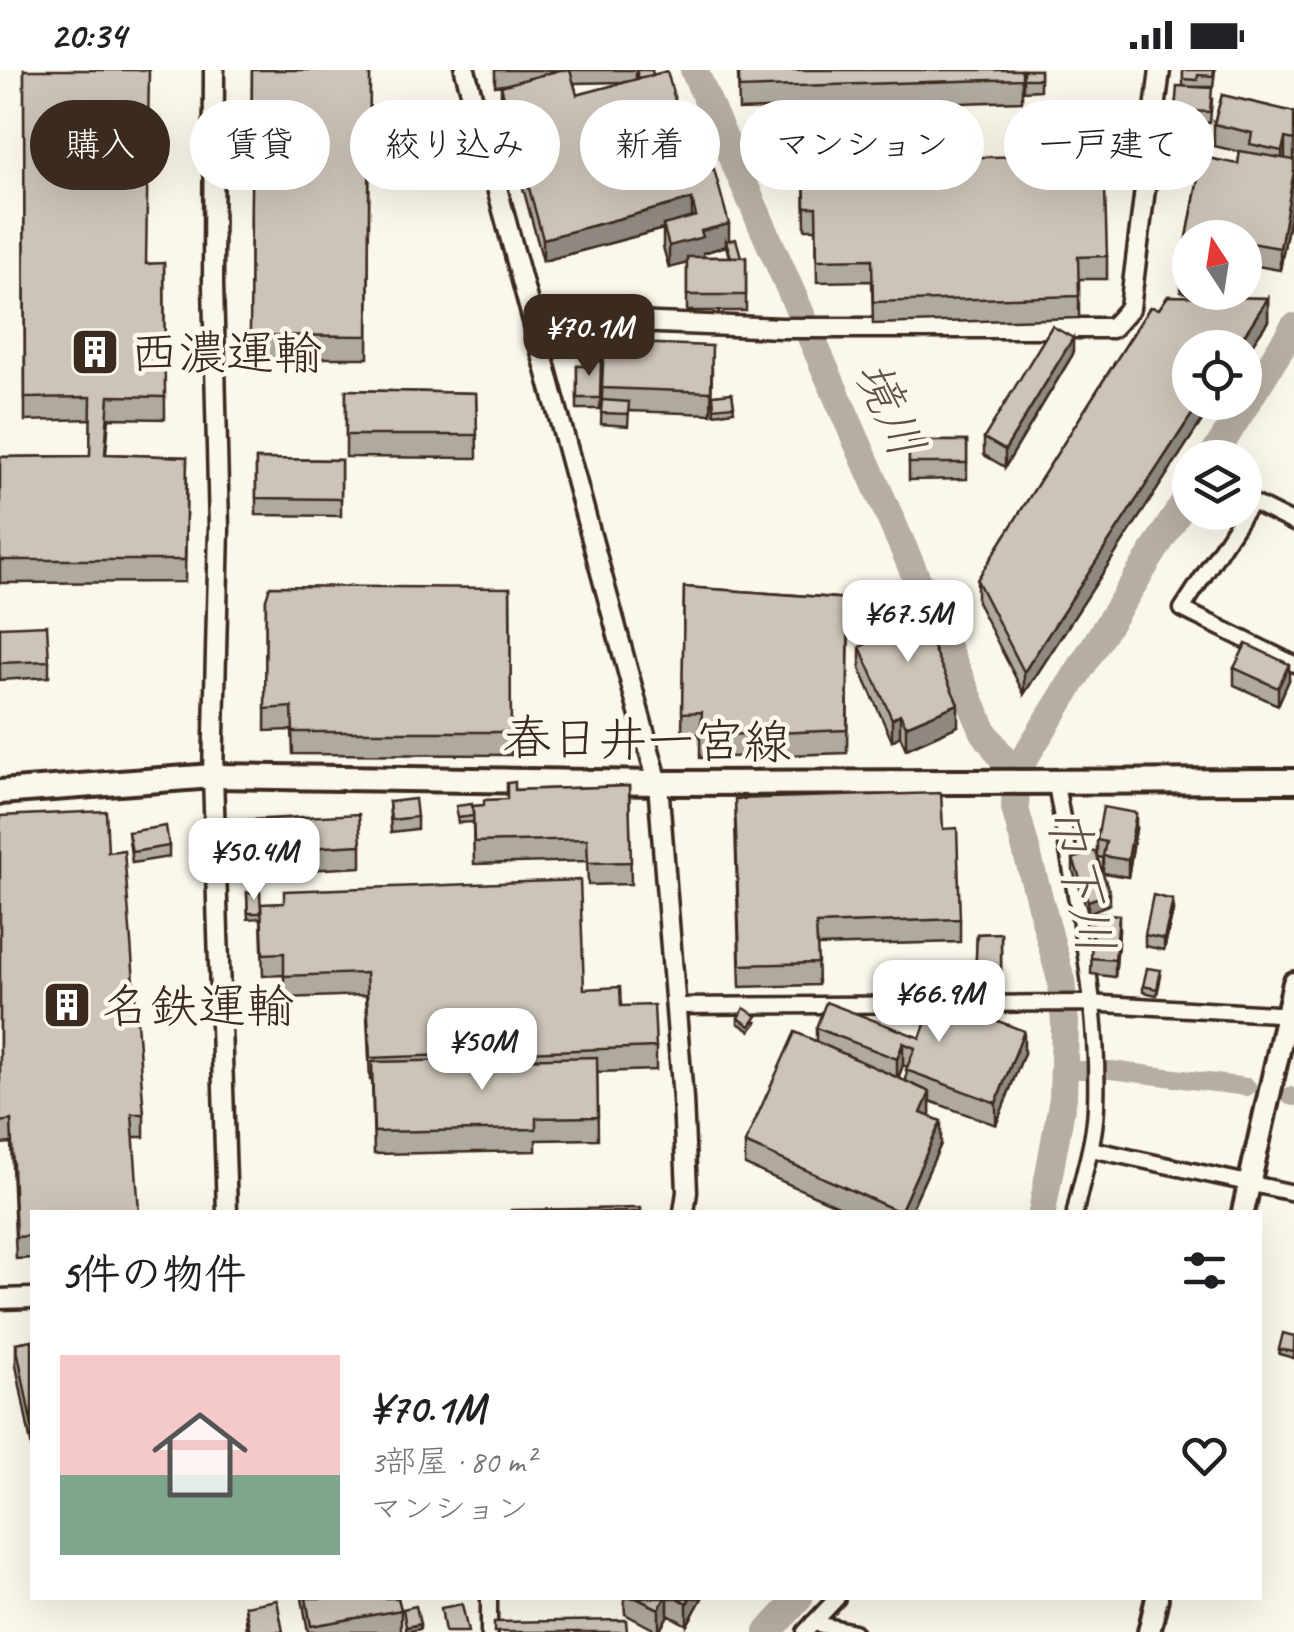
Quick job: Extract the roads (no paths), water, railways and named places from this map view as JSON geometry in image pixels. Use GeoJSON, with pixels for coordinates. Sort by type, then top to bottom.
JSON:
{"type":"FeatureCollection","features":[{"type":"Feature","properties":{"kind":"main road","name":"春日井一宮線"},"geometry":{"type":"LineString","coordinates":[[0,792],[212,776],[977,784],[1294,781]]}},
{"type":"Feature","properties":{"kind":"main road"},"geometry":{"type":"LineString","coordinates":[[1244,1210],[1294,983]]}},
{"type":"Feature","properties":{"kind":"main road"},"geometry":{"type":"LineString","coordinates":[[1149,1632],[1156,1600]]}},
{"type":"Feature","properties":{"kind":"street"},"geometry":{"type":"LineString","coordinates":[[214,70],[213,282],[219,528],[212,776],[227,1210]]}},
{"type":"Feature","properties":{"kind":"street"},"geometry":{"type":"LineString","coordinates":[[465,70],[658,782],[677,1006],[687,1192],[684,1210]]}},
{"type":"Feature","properties":{"kind":"street"},"geometry":{"type":"LineString","coordinates":[[534,318],[781,328],[1112,328],[1130,308],[1160,70]]}},
{"type":"Feature","properties":{"kind":"street"},"geometry":{"type":"LineString","coordinates":[[1262,507],[1294,523]]}},
{"type":"Feature","properties":{"kind":"street"},"geometry":{"type":"LineString","coordinates":[[1233,530],[1182,609],[1294,664]]}},
{"type":"Feature","properties":{"kind":"street"},"geometry":{"type":"LineString","coordinates":[[1050,784],[1090,1003],[1095,1061],[1096,1108],[1075,1210]]}},
{"type":"Feature","properties":{"kind":"street"},"geometry":{"type":"LineString","coordinates":[[677,1006],[1090,1003],[1290,1014]]}},
{"type":"Feature","properties":{"kind":"street"},"geometry":{"type":"LineString","coordinates":[[1090,1149],[1294,1193]]}},
{"type":"Feature","properties":{"kind":"street"},"geometry":{"type":"LineString","coordinates":[[0,1299],[30,1298]]}},
{"type":"Feature","properties":{"kind":"street"},"geometry":{"type":"LineString","coordinates":[[489,1600],[490,1632]]}},
{"type":"Feature","properties":{"kind":"street"},"geometry":{"type":"LineString","coordinates":[[809,1627],[835,1600]]}},
{"type":"Feature","properties":{"kind":"street"},"geometry":{"type":"LineString","coordinates":[[809,1627],[854,1632]]}},
{"type":"Feature","properties":{"kind":"waterway","name":"境川"},"geometry":{"type":"LineString","coordinates":[[694,70],[984,732],[1016,777]]}},
{"type":"Feature","properties":{"kind":"waterway","name":"巾下川"},"geometry":{"type":"LineString","coordinates":[[1223,440],[1294,327]]}},
{"type":"Feature","properties":{"kind":"waterway","name":"巾下川"},"geometry":{"type":"LineString","coordinates":[[1042,1210],[1063,1098],[1065,1023],[1061,980],[1015,808],[1016,777],[1172,522]]}},
{"type":"Feature","properties":{"kind":"waterway"},"geometry":{"type":"LineString","coordinates":[[1065,1070],[1111,1070],[1247,1087]]}},
{"type":"Feature","properties":{"kind":"waterway"},"geometry":{"type":"LineString","coordinates":[[1290,1096],[1294,1097]]}},
{"type":"Feature","properties":{"kind":"waterway","name":"巾下川"},"geometry":{"type":"LineString","coordinates":[[768,1632],[797,1600]]}},
{"type":"Feature","properties":{"kind":"place","name":"西濃運輸"},"geometry":{"type":"Point","coordinates":[95,352]}},
{"type":"Feature","properties":{"kind":"place","name":"名鉄運輸"},"geometry":{"type":"Point","coordinates":[67,1005]}}]}
